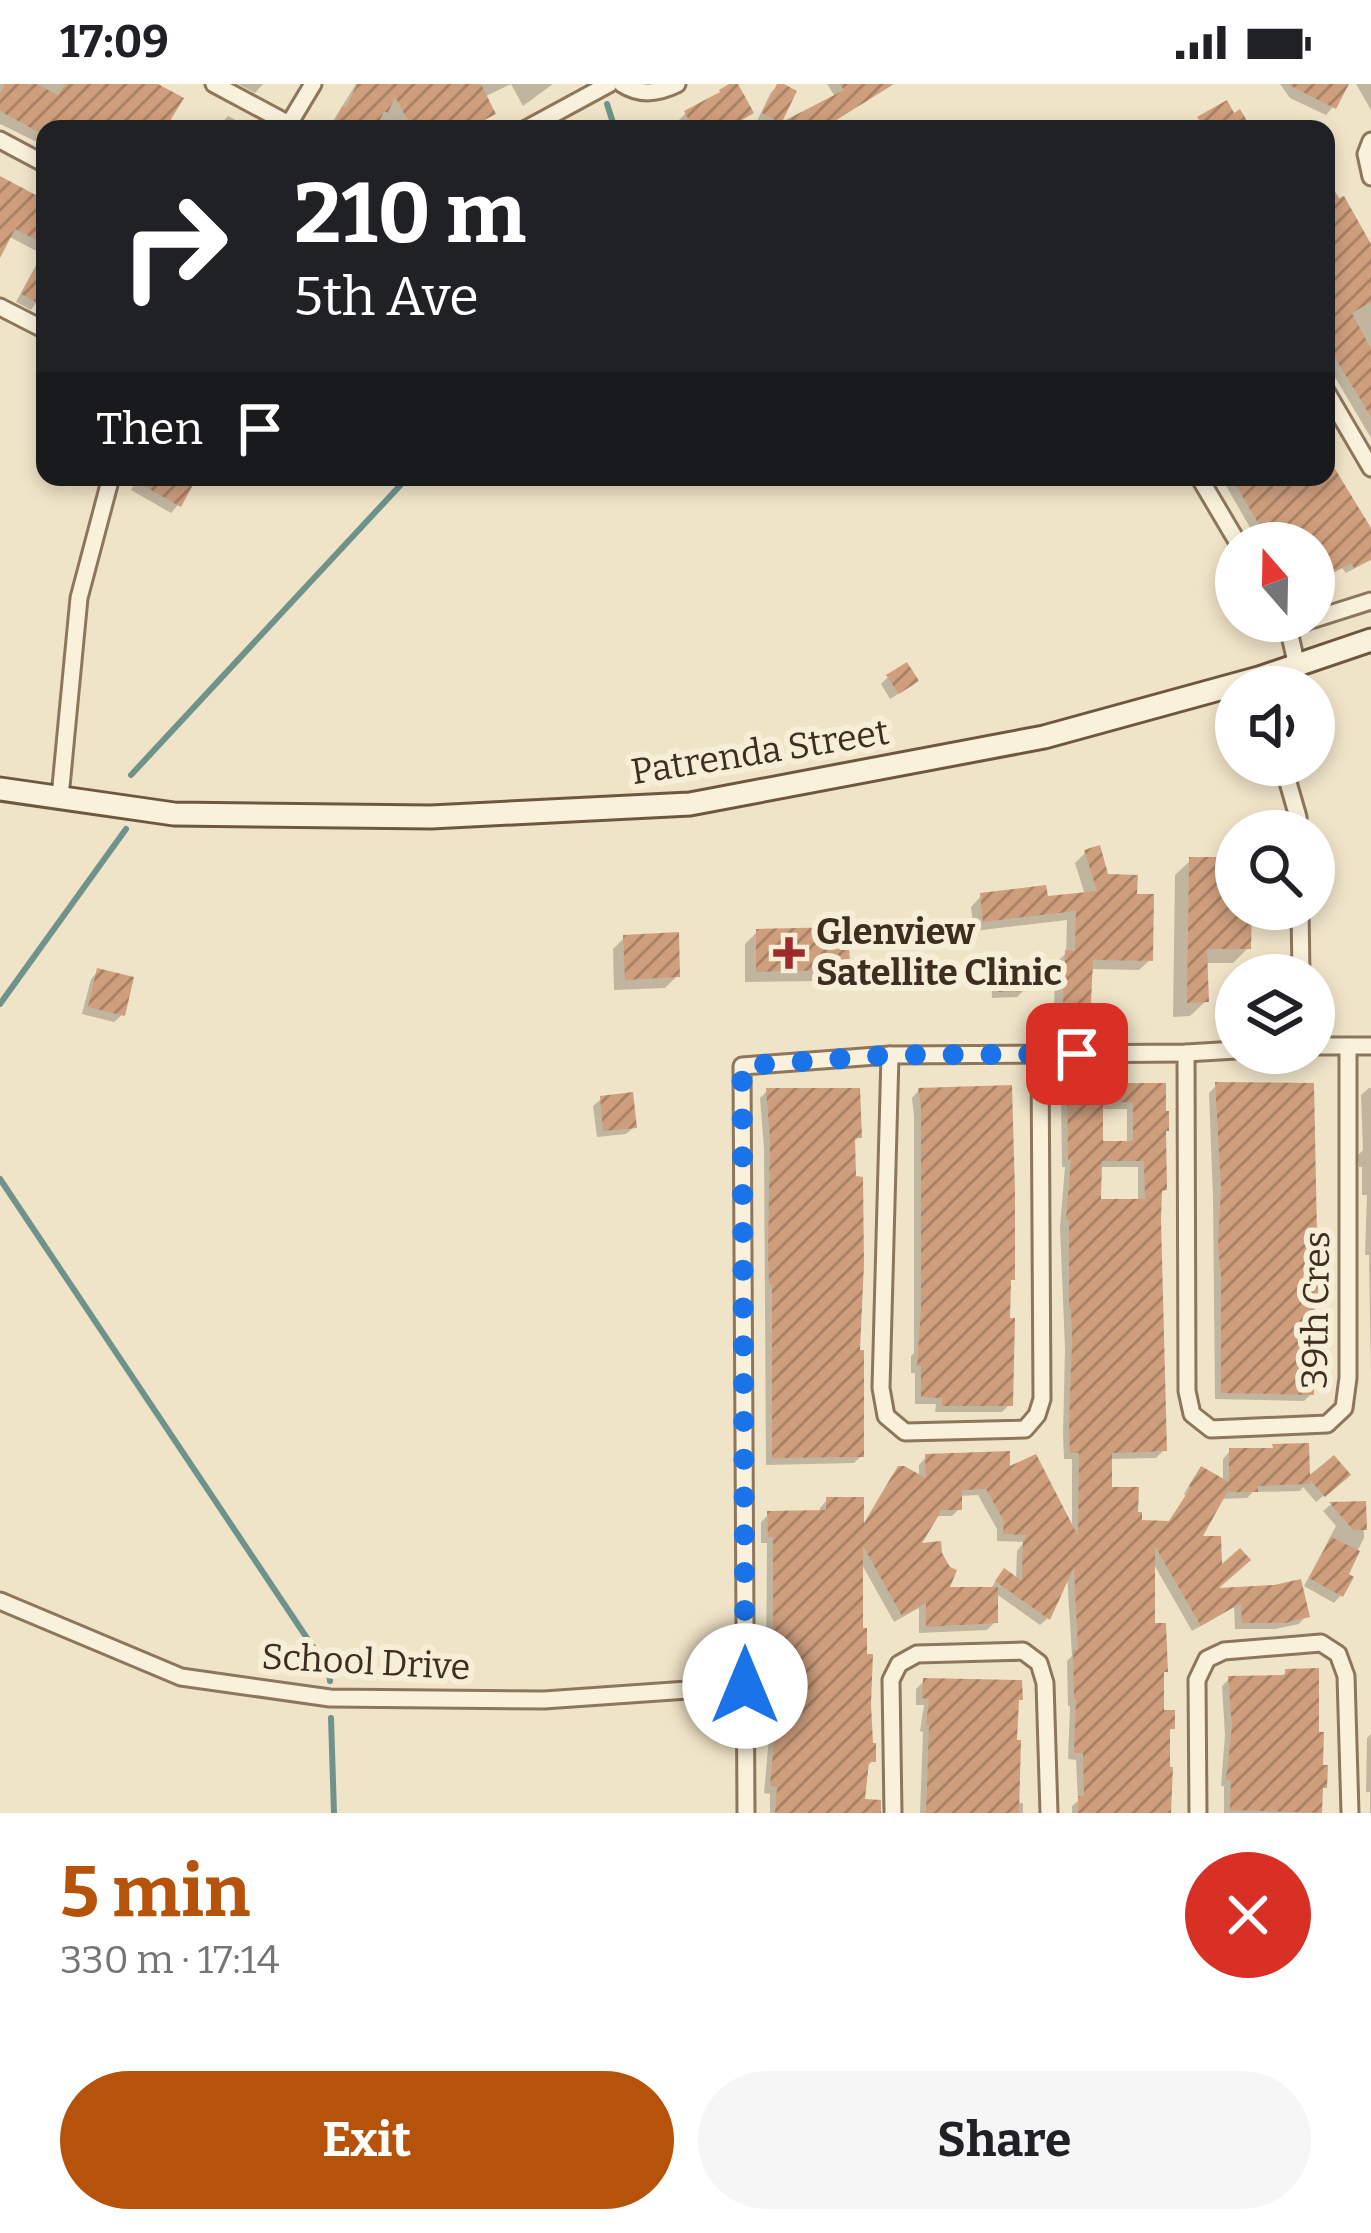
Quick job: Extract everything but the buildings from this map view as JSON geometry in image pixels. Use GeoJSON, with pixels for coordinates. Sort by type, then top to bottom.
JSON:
{"type":"FeatureCollection","features":[{"type":"Feature","properties":{"kind":"street"},"geometry":{"type":"LineString","coordinates":[[214,84],[275,120]]}},
{"type":"Feature","properties":{"kind":"street"},"geometry":{"type":"LineString","coordinates":[[291,120],[313,84]]}},
{"type":"Feature","properties":{"kind":"street"},"geometry":{"type":"LineString","coordinates":[[543,120],[609,84]]}},
{"type":"Feature","properties":{"kind":"street"},"geometry":{"type":"LineString","coordinates":[[622,84],[632,91],[650,93],[677,84]]}},
{"type":"Feature","properties":{"kind":"street"},"geometry":{"type":"LineString","coordinates":[[0,140],[36,159]]}},
{"type":"Feature","properties":{"kind":"street"},"geometry":{"type":"LineString","coordinates":[[1371,141],[1366,154],[1371,178]]}},
{"type":"Feature","properties":{"kind":"street"},"geometry":{"type":"LineString","coordinates":[[0,307],[36,325]]}},
{"type":"Feature","properties":{"kind":"street"},"geometry":{"type":"LineString","coordinates":[[1335,407],[1371,468]]}},
{"type":"Feature","properties":{"kind":"street"},"geometry":{"type":"LineString","coordinates":[[60,797],[79,598],[109,486]]}},
{"type":"Feature","properties":{"kind":"street"},"geometry":{"type":"LineString","coordinates":[[1204,486],[1226,522]]}},
{"type":"Feature","properties":{"kind":"street"},"geometry":{"type":"LineString","coordinates":[[1335,613],[1371,602]]}},
{"type":"Feature","properties":{"kind":"street","name":"Patrenda Street"},"geometry":{"type":"LineString","coordinates":[[1297,666],[1371,640]]}},
{"type":"Feature","properties":{"kind":"street"},"geometry":{"type":"LineString","coordinates":[[1291,642],[1297,666]]}},
{"type":"Feature","properties":{"kind":"street","name":"Patrenda Street"},"geometry":{"type":"LineString","coordinates":[[0,789],[174,814],[431,817],[690,804],[1044,737],[1215,694]]}},
{"type":"Feature","properties":{"kind":"street"},"geometry":{"type":"LineString","coordinates":[[1335,1046],[1371,1046]]}},
{"type":"Feature","properties":{"kind":"street","name":"39th Cres"},"geometry":{"type":"LineString","coordinates":[[1186,1053],[1186,1391],[1192,1414],[1211,1429],[1258,1427],[1327,1424],[1344,1408],[1348,1378],[1348,1046]]}},
{"type":"Feature","properties":{"kind":"street"},"geometry":{"type":"LineString","coordinates":[[746,1813],[742,1066],[890,1055],[1215,1051]]}},
{"type":"Feature","properties":{"kind":"street"},"geometry":{"type":"LineString","coordinates":[[890,1055],[881,1388],[886,1416],[904,1432],[1025,1429],[1037,1415],[1042,1399],[1040,1054]]}},
{"type":"Feature","properties":{"kind":"street","name":"School Drive"},"geometry":{"type":"LineString","coordinates":[[0,1601],[182,1677],[330,1698],[544,1700],[745,1686]]}},
{"type":"Feature","properties":{"kind":"street"},"geometry":{"type":"LineString","coordinates":[[1198,1813],[1196,1680],[1207,1659],[1224,1651],[1322,1643],[1338,1654],[1346,1676],[1350,1813]]}},
{"type":"Feature","properties":{"kind":"street"},"geometry":{"type":"LineString","coordinates":[[893,1813],[891,1680],[899,1664],[917,1654],[1023,1651],[1039,1663],[1045,1683],[1049,1813]]}},
{"type":"Feature","properties":{"kind":"waterway"},"geometry":{"type":"LineString","coordinates":[[607,104],[612,120]]}},
{"type":"Feature","properties":{"kind":"waterway"},"geometry":{"type":"LineString","coordinates":[[131,775],[400,486]]}},
{"type":"Feature","properties":{"kind":"waterway"},"geometry":{"type":"LineString","coordinates":[[0,1004],[126,829]]}},
{"type":"Feature","properties":{"kind":"waterway"},"geometry":{"type":"LineString","coordinates":[[0,1179],[329,1671],[330,1681]]}},
{"type":"Feature","properties":{"kind":"waterway"},"geometry":{"type":"LineString","coordinates":[[331,1718],[334,1813]]}},
{"type":"Feature","properties":{"kind":"place","name":"Glenview Satellite Clinic"},"geometry":{"type":"Point","coordinates":[789,953]}},
{"type":"Feature","properties":{"kind":"route"},"geometry":{"type":"LineString","coordinates":[[745,1686],[742,1066],[890,1055],[1077,1054]]}}]}
